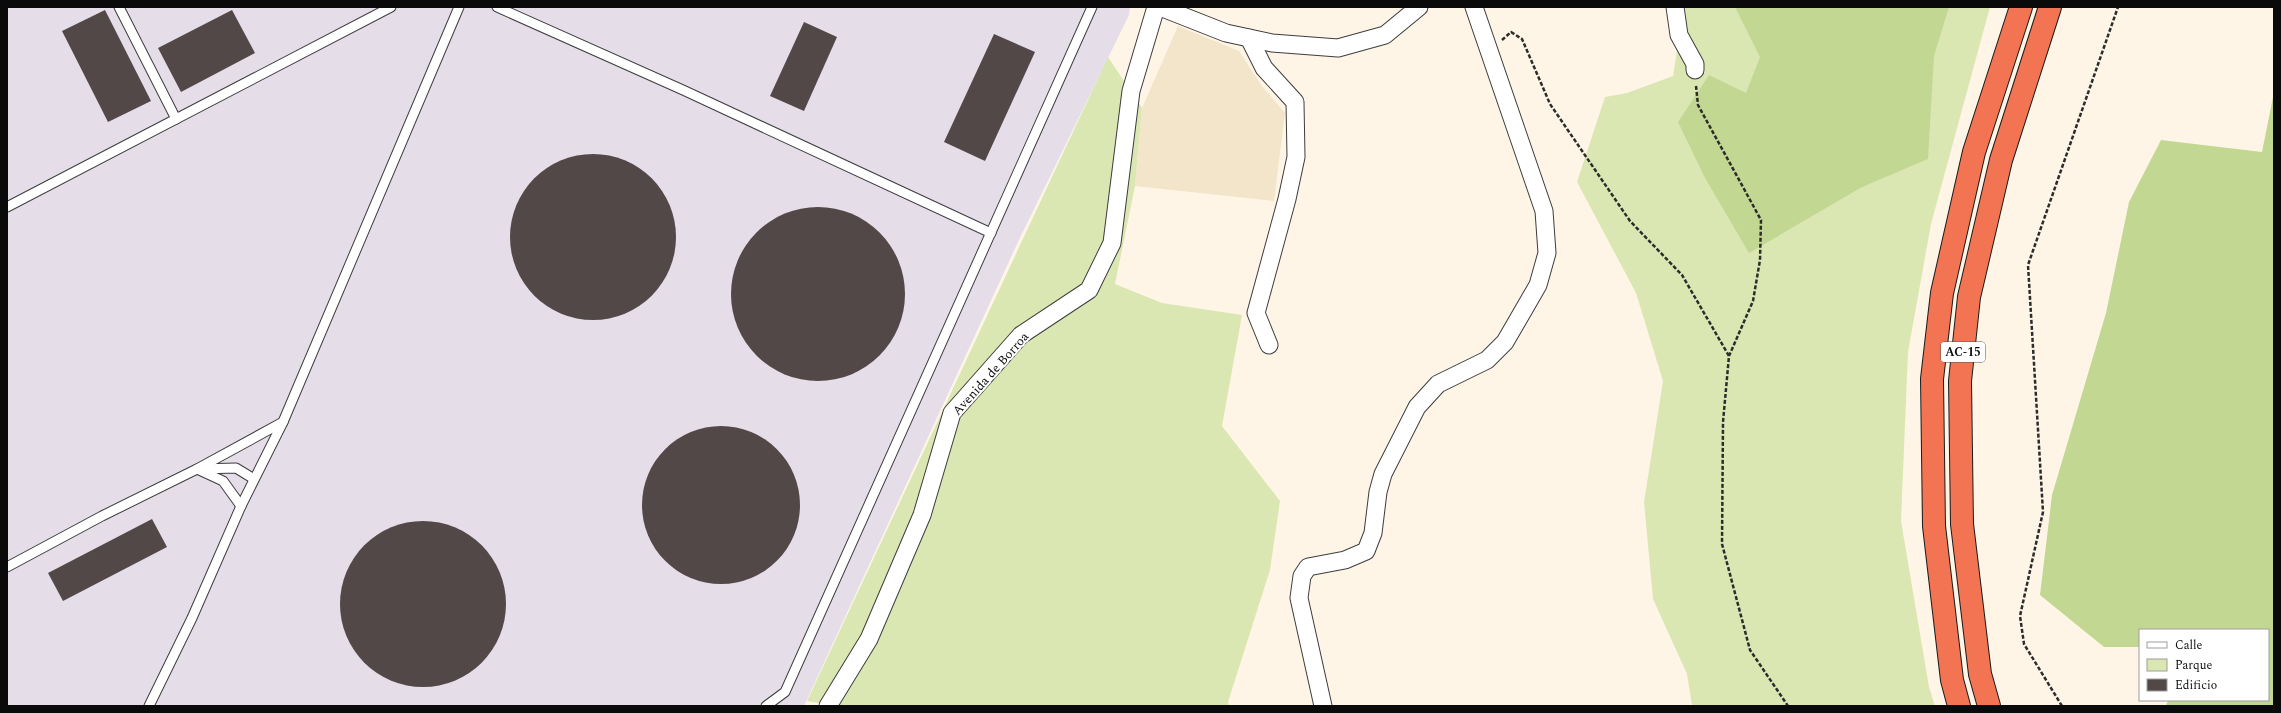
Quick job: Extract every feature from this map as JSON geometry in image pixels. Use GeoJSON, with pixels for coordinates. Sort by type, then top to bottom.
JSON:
{"type":"FeatureCollection","features":[{"type":"Feature","properties":{"kind":"highway","name":"AC-15"},"geometry":{"type":"LineString","coordinates":[[1959,706],[1952,680],[1934,526],[1932,379],[1942,293],[1974,152],[2021,7]]}},
{"type":"Feature","properties":{"kind":"highway","name":"AC-15"},"geometry":{"type":"LineString","coordinates":[[1989,706],[1980,674],[1962,524],[1960,381],[1969,297],[2001,160],[2050,7]]}},
{"type":"Feature","properties":{"kind":"street","name":"Avenida de Borroa"},"geometry":{"type":"LineString","coordinates":[[828,706],[869,639],[922,515],[952,413],[1021,335],[1089,290],[1112,243],[1131,91],[1156,7]]}},
{"type":"Feature","properties":{"kind":"street"},"geometry":{"type":"LineString","coordinates":[[1160,7],[1226,33],[1272,43],[1338,48],[1385,35],[1419,7]]}},
{"type":"Feature","properties":{"kind":"street"},"geometry":{"type":"LineString","coordinates":[[1322,706],[1299,598],[1302,576],[1308,567],[1345,560],[1366,551],[1373,533],[1378,492],[1383,474],[1417,407],[1438,384],[1487,360],[1505,342],[1538,285],[1547,253],[1544,211],[1474,7]]}},
{"type":"Feature","properties":{"kind":"street"},"geometry":{"type":"LineString","coordinates":[[1675,7],[1679,35],[1695,64],[1695,70]]}},
{"type":"Feature","properties":{"kind":"street"},"geometry":{"type":"LineString","coordinates":[[1249,38],[1264,68],[1295,102],[1296,157],[1288,199],[1256,313],[1268,345]]}},
{"type":"Feature","properties":{"kind":"lane"},"geometry":{"type":"LineString","coordinates":[[119,7],[176,119]]}},
{"type":"Feature","properties":{"kind":"lane"},"geometry":{"type":"LineString","coordinates":[[7,207],[391,7]]}},
{"type":"Feature","properties":{"kind":"lane"},"geometry":{"type":"LineString","coordinates":[[149,706],[192,618],[241,506],[283,422],[459,7]]}},
{"type":"Feature","properties":{"kind":"lane"},"geometry":{"type":"LineString","coordinates":[[497,7],[683,90],[991,233]]}},
{"type":"Feature","properties":{"kind":"lane"},"geometry":{"type":"LineString","coordinates":[[766,706],[785,692],[1092,7]]}},
{"type":"Feature","properties":{"kind":"lane"},"geometry":{"type":"LineString","coordinates":[[7,567],[102,516],[197,469],[283,422]]}},
{"type":"Feature","properties":{"kind":"lane"},"geometry":{"type":"LineString","coordinates":[[197,469],[236,468],[254,479]]}},
{"type":"Feature","properties":{"kind":"lane"},"geometry":{"type":"LineString","coordinates":[[197,469],[223,481],[241,506]]}},
{"type":"Feature","properties":{"kind":"path"},"geometry":{"type":"LineString","coordinates":[[2062,706],[2024,644],[2020,616],[2043,512],[2028,265],[2118,7]]}},
{"type":"Feature","properties":{"kind":"path"},"geometry":{"type":"LineString","coordinates":[[1502,46],[1503,39],[1511,32],[1522,39],[1550,104],[1630,221],[1682,275],[1729,356]]}},
{"type":"Feature","properties":{"kind":"path"},"geometry":{"type":"LineString","coordinates":[[1695,70],[1698,106],[1761,220],[1760,260],[1753,301],[1729,356],[1723,422],[1722,544],[1750,650],[1788,706]]}},
{"type":"Feature","properties":{"kind":"shaded area"},"geometry":{"type":"Polygon","coordinates":[[[7,7],[1130,7],[1129,15],[1018,242],[804,706],[7,706],[7,7]]]}},
{"type":"Feature","properties":{"kind":"shaded area"},"geometry":{"type":"Polygon","coordinates":[[[1178,26],[1239,51],[1262,86],[1285,113],[1274,201],[1135,186],[1142,108],[1178,26]]]}},
{"type":"Feature","properties":{"kind":"green space"},"geometry":{"type":"Polygon","coordinates":[[[1684,7],[1990,7],[1931,224],[1908,352],[1901,521],[1929,687],[1935,706],[1692,706],[1687,674],[1653,599],[1644,502],[1663,381],[1636,293],[1577,182],[1605,97],[1627,93],[1673,76],[1684,7]]]}},
{"type":"Feature","properties":{"kind":"green space"},"geometry":{"type":"Polygon","coordinates":[[[1735,7],[1949,7],[1934,56],[1928,159],[1862,187],[1749,253],[1705,178],[1678,122],[1709,75],[1746,93],[1760,57],[1735,7]]]}},
{"type":"Feature","properties":{"kind":"green space"},"geometry":{"type":"Polygon","coordinates":[[[1108,57],[1142,108],[1135,186],[1115,284],[1162,303],[1242,315],[1222,426],[1280,501],[1270,570],[1228,702],[1229,706],[836,706],[807,701],[1108,57]]]}},
{"type":"Feature","properties":{"kind":"green space"},"geometry":{"type":"Polygon","coordinates":[[[2274,92],[2274,706],[2166,706],[2168,701],[2269,701],[2269,629],[2139,629],[2139,647],[2104,647],[2040,595],[2052,495],[2106,313],[2129,202],[2161,140],[2262,152],[2274,92]]]}},
{"type":"Feature","properties":{"kind":"building"},"geometry":{"type":"Polygon","coordinates":[[[105,10],[151,101],[108,122],[62,31],[105,10]]]}},
{"type":"Feature","properties":{"kind":"building"},"geometry":{"type":"Polygon","coordinates":[[[232,10],[255,53],[181,92],[158,48],[232,10]]]}},
{"type":"Feature","properties":{"kind":"building"},"geometry":{"type":"Polygon","coordinates":[[[804,22],[837,37],[804,111],[770,96],[804,22]]]}},
{"type":"Feature","properties":{"kind":"building"},"geometry":{"type":"Polygon","coordinates":[[[994,34],[1035,52],[985,161],[944,142],[994,34]]]}},
{"type":"Feature","properties":{"kind":"building"},"geometry":{"type":"Polygon","coordinates":[[[593,154],[617,158],[632,164],[645,173],[657,185],[666,198],[672,213],[676,237],[672,261],[666,276],[657,289],[645,301],[632,310],[617,316],[593,320],[569,316],[554,310],[541,301],[529,289],[520,276],[514,261],[510,237],[514,213],[520,198],[529,185],[541,173],[554,164],[569,158],[593,154]]]}},
{"type":"Feature","properties":{"kind":"building"},"geometry":{"type":"Polygon","coordinates":[[[827,207],[851,213],[866,221],[880,232],[891,246],[899,261],[904,277],[904,311],[899,327],[891,342],[880,356],[866,367],[851,375],[835,380],[809,381],[785,375],[770,367],[756,356],[745,342],[737,327],[732,311],[731,285],[737,261],[745,246],[756,232],[770,221],[785,213],[801,208],[827,207]]]}},
{"type":"Feature","properties":{"kind":"building"},"geometry":{"type":"Polygon","coordinates":[[[729,426],[744,429],[758,435],[777,449],[787,461],[797,482],[800,505],[797,528],[787,549],[777,561],[765,571],[744,581],[729,584],[713,584],[698,581],[677,571],[665,561],[655,549],[645,528],[643,520],[642,497],[645,482],[655,461],[665,449],[677,439],[698,429],[706,427],[729,426]]]}},
{"type":"Feature","properties":{"kind":"building"},"geometry":{"type":"Polygon","coordinates":[[[152,519],[167,547],[63,601],[48,573],[152,519]]]}},
{"type":"Feature","properties":{"kind":"building"},"geometry":{"type":"Polygon","coordinates":[[[423,521],[447,525],[462,531],[475,540],[487,552],[496,565],[502,580],[506,604],[502,628],[496,643],[487,656],[475,668],[462,677],[447,683],[423,687],[399,683],[384,677],[371,668],[359,656],[350,643],[344,628],[340,604],[344,580],[350,565],[359,552],[371,540],[384,531],[399,525],[423,521]]]}}]}
